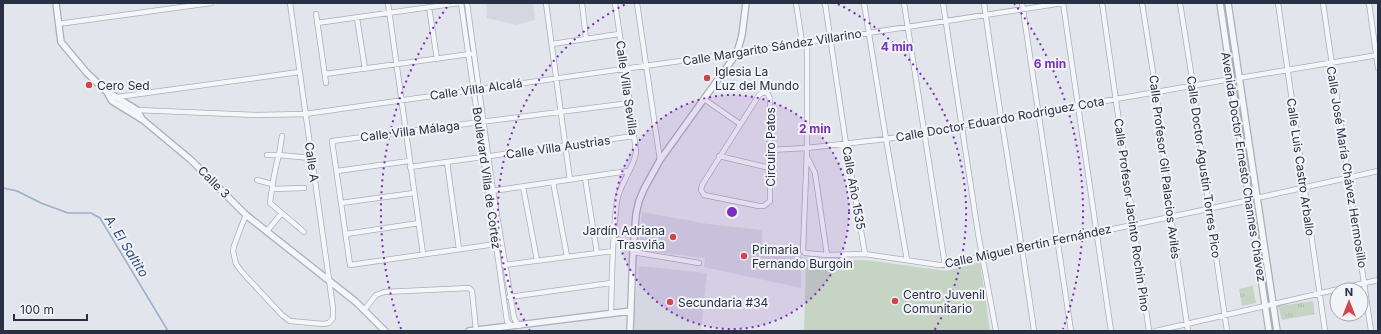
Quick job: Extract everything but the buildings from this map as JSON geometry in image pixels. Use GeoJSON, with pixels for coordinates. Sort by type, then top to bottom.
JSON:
{"type":"FeatureCollection","features":[{"type":"Feature","properties":{"kind":"street"},"geometry":{"type":"LineString","coordinates":[[56,3],[58,24],[210,3]]}},
{"type":"Feature","properties":{"kind":"street","name":"Calle A"},"geometry":{"type":"LineString","coordinates":[[246,215],[233,251],[236,264],[242,272],[282,315],[290,321],[327,324],[331,321],[333,318],[333,308],[290,3]]}},
{"type":"Feature","properties":{"kind":"street"},"geometry":{"type":"LineString","coordinates":[[388,3],[423,254]]}},
{"type":"Feature","properties":{"kind":"street"},"geometry":{"type":"LineString","coordinates":[[317,23],[460,3]]}},
{"type":"Feature","properties":{"kind":"street","name":"Boulevard Villa de Cortez"},"geometry":{"type":"LineString","coordinates":[[460,3],[468,54],[476,89],[485,156],[503,265],[508,321],[516,326]]}},
{"type":"Feature","properties":{"kind":"street","name":"Boulevard Villa de Cortez"},"geometry":{"type":"LineString","coordinates":[[467,3],[474,54],[476,89]]}},
{"type":"Feature","properties":{"kind":"street"},"geometry":{"type":"LineString","coordinates":[[546,3],[562,111],[570,180]]}},
{"type":"Feature","properties":{"kind":"street"},"geometry":{"type":"LineString","coordinates":[[582,3],[586,39]]}},
{"type":"Feature","properties":{"kind":"street","name":"Calle Villa Sevilla"},"geometry":{"type":"LineString","coordinates":[[611,314],[611,283],[617,200],[636,156],[630,103],[615,3]]}},
{"type":"Feature","properties":{"kind":"street"},"geometry":{"type":"LineString","coordinates":[[637,3],[660,160]]}},
{"type":"Feature","properties":{"kind":"street"},"geometry":{"type":"LineString","coordinates":[[630,331],[633,252],[636,214],[639,201],[660,160],[737,53],[742,35],[746,3]]}},
{"type":"Feature","properties":{"kind":"street"},"geometry":{"type":"LineString","coordinates":[[796,3],[804,42],[807,157],[815,173],[827,255]]}},
{"type":"Feature","properties":{"kind":"street","name":"Calle Año 1535"},"geometry":{"type":"LineString","coordinates":[[825,3],[846,144],[865,254]]}},
{"type":"Feature","properties":{"kind":"street"},"geometry":{"type":"LineString","coordinates":[[864,3],[907,260]]}},
{"type":"Feature","properties":{"kind":"street"},"geometry":{"type":"LineString","coordinates":[[904,3],[923,133],[945,265]]}},
{"type":"Feature","properties":{"kind":"street"},"geometry":{"type":"LineString","coordinates":[[943,3],[996,331]]}},
{"type":"Feature","properties":{"kind":"street"},"geometry":{"type":"LineString","coordinates":[[984,3],[1001,120],[1023,248],[1034,331]]}},
{"type":"Feature","properties":{"kind":"street"},"geometry":{"type":"LineString","coordinates":[[1022,3],[1071,331]]}},
{"type":"Feature","properties":{"kind":"street"},"geometry":{"type":"LineString","coordinates":[[1063,3],[1111,331]]}},
{"type":"Feature","properties":{"kind":"street","name":"Calle Margarito Sández Villarino"},"geometry":{"type":"LineString","coordinates":[[646,65],[737,53],[1063,3]]}},
{"type":"Feature","properties":{"kind":"street","name":"Calle Profesor Jacinto Rochin Pino"},"geometry":{"type":"LineString","coordinates":[[1102,3],[1149,331]]}},
{"type":"Feature","properties":{"kind":"street","name":"Calle Profesor Gil Palacios Avilés"},"geometry":{"type":"LineString","coordinates":[[1142,3],[1156,91],[1171,217],[1188,331]]}},
{"type":"Feature","properties":{"kind":"street","name":"Calle Doctor Agustín Torres Pico"},"geometry":{"type":"LineString","coordinates":[[1180,3],[1193,85],[1227,331]]}},
{"type":"Feature","properties":{"kind":"street","name":"Avenida Doctor Ernesto Channes Chávez"},"geometry":{"type":"LineString","coordinates":[[1220,3],[1230,79],[1250,200],[1269,331]]}},
{"type":"Feature","properties":{"kind":"street","name":"Avenida Doctor Ernesto Channes Chávez"},"geometry":{"type":"LineString","coordinates":[[1228,3],[1277,331]]}},
{"type":"Feature","properties":{"kind":"street","name":"Calle Luis Castro Arballo"},"geometry":{"type":"LineString","coordinates":[[1278,3],[1325,331]]}},
{"type":"Feature","properties":{"kind":"street","name":"Calle José María Chávez Hermosillo"},"geometry":{"type":"LineString","coordinates":[[1323,3],[1348,178],[1365,282]]}},
{"type":"Feature","properties":{"kind":"street"},"geometry":{"type":"LineString","coordinates":[[1369,3],[1378,68]]}},
{"type":"Feature","properties":{"kind":"street"},"geometry":{"type":"LineString","coordinates":[[429,7],[437,59]]}},
{"type":"Feature","properties":{"kind":"street"},"geometry":{"type":"LineString","coordinates":[[316,14],[326,83]]}},
{"type":"Feature","properties":{"kind":"street"},"geometry":{"type":"LineString","coordinates":[[357,18],[365,69]]}},
{"type":"Feature","properties":{"kind":"street","name":"Calle 3"},"geometry":{"type":"LineString","coordinates":[[58,24],[61,42],[87,73],[107,92],[112,102],[143,120],[191,160],[246,215],[328,279],[364,310],[385,331]]}},
{"type":"Feature","properties":{"kind":"street"},"geometry":{"type":"LineString","coordinates":[[552,44],[620,34]]}},
{"type":"Feature","properties":{"kind":"street"},"geometry":{"type":"LineString","coordinates":[[325,74],[474,54]]}},
{"type":"Feature","properties":{"kind":"street"},"geometry":{"type":"LineString","coordinates":[[1239,78],[1377,55]]}},
{"type":"Feature","properties":{"kind":"street","name":"Calle Villa Alcalá"},"geometry":{"type":"LineString","coordinates":[[137,110],[257,115],[305,114],[646,65]]}},
{"type":"Feature","properties":{"kind":"street"},"geometry":{"type":"LineString","coordinates":[[117,97],[299,72]]}},
{"type":"Feature","properties":{"kind":"street","name":"Calle Doctor Eduardo Rodríguez Cota"},"geometry":{"type":"LineString","coordinates":[[769,150],[807,148],[886,139],[1230,79]]}},
{"type":"Feature","properties":{"kind":"street"},"geometry":{"type":"LineString","coordinates":[[107,92],[137,110],[143,120]]}},
{"type":"Feature","properties":{"kind":"street","name":"Circuiro Patos"},"geometry":{"type":"LineString","coordinates":[[767,92],[770,99],[769,150],[771,197],[770,201],[764,206],[704,195],[701,190],[702,184],[740,124],[761,93],[767,92]]}},
{"type":"Feature","properties":{"kind":"street"},"geometry":{"type":"LineString","coordinates":[[704,99],[740,124]]}},
{"type":"Feature","properties":{"kind":"street","name":"Calle Villa Málaga"},"geometry":{"type":"LineString","coordinates":[[337,171],[332,141],[630,103]]}},
{"type":"Feature","properties":{"kind":"street"},"geometry":{"type":"LineString","coordinates":[[282,136],[270,203],[281,214],[304,232]]}},
{"type":"Feature","properties":{"kind":"street","name":"Calle Villa Austrias"},"geometry":{"type":"LineString","coordinates":[[410,167],[634,136]]}},
{"type":"Feature","properties":{"kind":"street"},"geometry":{"type":"LineString","coordinates":[[266,155],[311,158]]}},
{"type":"Feature","properties":{"kind":"street"},"geometry":{"type":"LineString","coordinates":[[719,156],[770,168]]}},
{"type":"Feature","properties":{"kind":"street","name":"Calle Miguel Bertín Fernández"},"geometry":{"type":"LineString","coordinates":[[807,157],[804,253],[827,255],[865,254],[945,265],[1250,200]]}},
{"type":"Feature","properties":{"kind":"street"},"geometry":{"type":"LineString","coordinates":[[409,161],[337,171],[350,264],[496,244]]}},
{"type":"Feature","properties":{"kind":"street"},"geometry":{"type":"LineString","coordinates":[[447,162],[459,249]]}},
{"type":"Feature","properties":{"kind":"street"},"geometry":{"type":"LineString","coordinates":[[1257,198],[1378,171]]}},
{"type":"Feature","properties":{"kind":"street"},"geometry":{"type":"LineString","coordinates":[[491,191],[628,172]]}},
{"type":"Feature","properties":{"kind":"street"},"geometry":{"type":"LineString","coordinates":[[585,178],[597,252]]}},
{"type":"Feature","properties":{"kind":"street"},"geometry":{"type":"LineString","coordinates":[[257,180],[272,186],[304,188]]}},
{"type":"Feature","properties":{"kind":"street"},"geometry":{"type":"LineString","coordinates":[[553,182],[567,256]]}},
{"type":"Feature","properties":{"kind":"street"},"geometry":{"type":"LineString","coordinates":[[523,187],[537,260]]}},
{"type":"Feature","properties":{"kind":"street","name":"Boulevard Villa de Cortez"},"geometry":{"type":"LineString","coordinates":[[491,191],[496,244],[511,296],[516,326]]}},
{"type":"Feature","properties":{"kind":"street"},"geometry":{"type":"LineString","coordinates":[[341,203],[414,193]]}},
{"type":"Feature","properties":{"kind":"street"},"geometry":{"type":"LineString","coordinates":[[267,231],[281,214]]}},
{"type":"Feature","properties":{"kind":"street"},"geometry":{"type":"LineString","coordinates":[[346,234],[419,223]]}},
{"type":"Feature","properties":{"kind":"street"},"geometry":{"type":"LineString","coordinates":[[503,265],[613,250]]}},
{"type":"Feature","properties":{"kind":"street"},"geometry":{"type":"LineString","coordinates":[[633,252],[699,263]]}},
{"type":"Feature","properties":{"kind":"street"},"geometry":{"type":"LineString","coordinates":[[505,297],[611,283]]}},
{"type":"Feature","properties":{"kind":"street"},"geometry":{"type":"LineString","coordinates":[[364,310],[376,296],[384,292],[469,288],[472,291],[476,330]]}},
{"type":"Feature","properties":{"kind":"street"},"geometry":{"type":"LineString","coordinates":[[1156,331],[1329,292]]}},
{"type":"Feature","properties":{"kind":"street"},"geometry":{"type":"LineString","coordinates":[[469,331],[631,311]]}},
{"type":"Feature","properties":{"kind":"street","name":"Calle José María Chávez Hermosillo"},"geometry":{"type":"LineString","coordinates":[[1369,315],[1371,331]]}},
{"type":"Feature","properties":{"kind":"shaded area"},"geometry":{"type":"Polygon","coordinates":[[[486,3],[533,3],[535,20],[516,25],[487,18],[486,3]]]}},
{"type":"Feature","properties":{"kind":"shaded area","name":"Primaria Fernando Burgoin"},"geometry":{"type":"Polygon","coordinates":[[[642,212],[708,224],[762,230],[762,254],[802,257],[801,288],[704,267],[705,258],[639,250],[642,212]]]}},
{"type":"Feature","properties":{"kind":"shaded area","name":"Secundaria #34"},"geometry":{"type":"Polygon","coordinates":[[[639,266],[707,273],[701,331],[632,331],[639,266]]]}},
{"type":"Feature","properties":{"kind":"green space","name":"Centro Juvenil Comunitario"},"geometry":{"type":"Polygon","coordinates":[[[806,260],[866,260],[946,271],[980,262],[990,331],[804,331],[806,260]]]}},
{"type":"Feature","properties":{"kind":"green space"},"geometry":{"type":"Polygon","coordinates":[[[1253,286],[1256,303],[1242,306],[1239,289],[1253,286]]]}},
{"type":"Feature","properties":{"kind":"green space"},"geometry":{"type":"Polygon","coordinates":[[[1313,301],[1315,314],[1282,320],[1278,306],[1313,301]]]}},
{"type":"Feature","properties":{"kind":"waterway","name":"A. El Saltito"},"geometry":{"type":"LineString","coordinates":[[3,188],[17,191],[41,203],[68,213],[91,213],[100,218],[168,331]]}},
{"type":"Feature","properties":{"kind":"place","name":"Iglesia La Luz del Mundo"},"geometry":{"type":"Point","coordinates":[707,78]}},
{"type":"Feature","properties":{"kind":"place","name":"Cero Sed"},"geometry":{"type":"Point","coordinates":[89,85]}},
{"type":"Feature","properties":{"kind":"place","name":"Jardín Adriana Trasviña"},"geometry":{"type":"Point","coordinates":[673,237]}},
{"type":"Feature","properties":{"kind":"place","name":"Primaria Fernando Burgoin"},"geometry":{"type":"Point","coordinates":[744,256]}},
{"type":"Feature","properties":{"kind":"place","name":"Centro Juvenil Comunitario"},"geometry":{"type":"Point","coordinates":[895,301]}},
{"type":"Feature","properties":{"kind":"place","name":"Secundaria #34"},"geometry":{"type":"Point","coordinates":[670,302]}}]}
